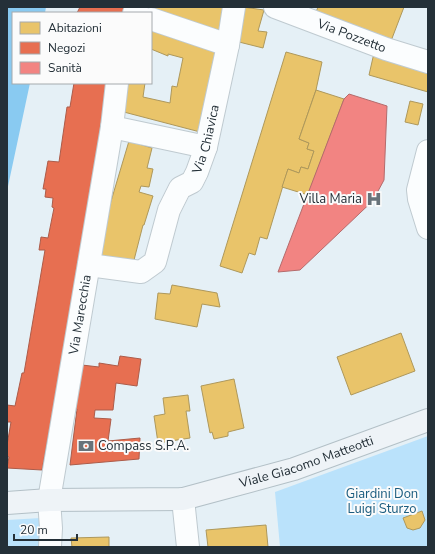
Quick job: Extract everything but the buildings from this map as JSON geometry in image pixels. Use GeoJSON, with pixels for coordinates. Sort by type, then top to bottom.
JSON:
{"type":"FeatureCollection","features":[{"type":"Feature","properties":{"kind":"main road","name":"Viale Giacomo Matteotti"},"geometry":{"type":"LineString","coordinates":[[7,503],[49,500],[183,499],[294,469],[428,420]]}},
{"type":"Feature","properties":{"kind":"street","name":"Via Chiavica"},"geometry":{"type":"LineString","coordinates":[[89,265],[140,272],[155,262],[169,210],[180,188],[192,182],[198,172],[206,147],[228,44],[234,7]]}},
{"type":"Feature","properties":{"kind":"street","name":"Via Pozzetto"},"geometry":{"type":"LineString","coordinates":[[275,7],[310,13],[386,49],[428,62]]}},
{"type":"Feature","properties":{"kind":"street"},"geometry":{"type":"LineString","coordinates":[[152,19],[228,44]]}},
{"type":"Feature","properties":{"kind":"street","name":"Via Marecchia"},"geometry":{"type":"LineString","coordinates":[[50,547],[51,528],[49,500],[112,127],[117,84]]}},
{"type":"Feature","properties":{"kind":"street"},"geometry":{"type":"LineString","coordinates":[[112,127],[206,147]]}},
{"type":"Feature","properties":{"kind":"street"},"geometry":{"type":"LineString","coordinates":[[428,151],[418,190],[418,199],[428,228]]}},
{"type":"Feature","properties":{"kind":"street"},"geometry":{"type":"LineString","coordinates":[[183,499],[188,547]]}},
{"type":"Feature","properties":{"kind":"green space","name":"Giardini Don Luigi Sturzo"},"geometry":{"type":"Polygon","coordinates":[[[428,436],[428,547],[280,547],[275,492],[428,436]]]}},
{"type":"Feature","properties":{"kind":"green space"},"geometry":{"type":"Polygon","coordinates":[[[41,518],[40,547],[7,547],[7,520],[41,518]]]}},
{"type":"Feature","properties":{"kind":"shaded area"},"geometry":{"type":"Polygon","coordinates":[[[7,7],[46,7],[45,12],[12,12],[12,84],[30,84],[7,191],[7,7]]]}},
{"type":"Feature","properties":{"kind":"place","name":"Villa Maria"},"geometry":{"type":"Point","coordinates":[374,199]}},
{"type":"Feature","properties":{"kind":"place","name":"Compass S.P.A."},"geometry":{"type":"Point","coordinates":[86,446]}}]}
